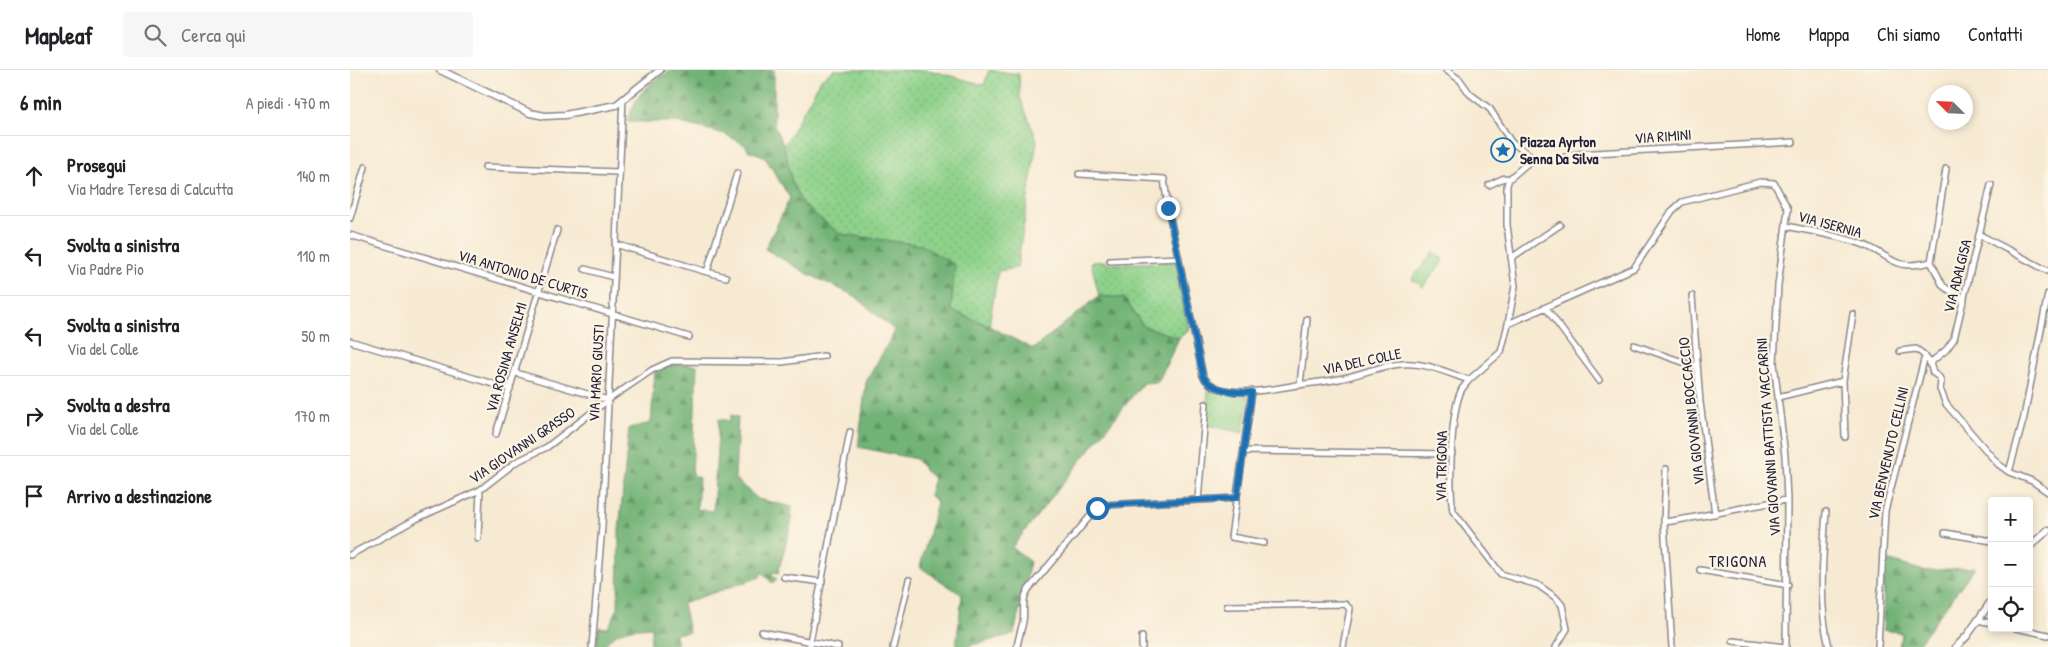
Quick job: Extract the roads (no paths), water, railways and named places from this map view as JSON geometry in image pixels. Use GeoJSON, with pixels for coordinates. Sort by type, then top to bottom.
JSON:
{"type":"FeatureCollection","features":[{"type":"Feature","properties":{"kind":"street"},"geometry":{"type":"LineString","coordinates":[[440,70],[530,113],[545,116],[616,105],[660,70]]}},
{"type":"Feature","properties":{"kind":"street"},"geometry":{"type":"LineString","coordinates":[[1446,70],[1460,80],[1470,94],[1490,109],[1511,142],[1536,159],[1523,166],[1509,179],[1507,220],[1515,286],[1502,352],[1469,380]]}},
{"type":"Feature","properties":{"kind":"street","name":"VIA MARIO GIUSTI"},"geometry":{"type":"LineString","coordinates":[[592,647],[602,526],[623,100]]}},
{"type":"Feature","properties":{"kind":"street","name":"VIA RIMINI"},"geometry":{"type":"LineString","coordinates":[[1536,159],[1551,161],[1576,154],[1793,142]]}},
{"type":"Feature","properties":{"kind":"street"},"geometry":{"type":"LineString","coordinates":[[350,218],[366,167]]}},
{"type":"Feature","properties":{"kind":"street"},"geometry":{"type":"LineString","coordinates":[[485,167],[618,172]]}},
{"type":"Feature","properties":{"kind":"street"},"geometry":{"type":"LineString","coordinates":[[1946,169],[1931,262],[1943,286],[1964,300]]}},
{"type":"Feature","properties":{"kind":"street"},"geometry":{"type":"LineString","coordinates":[[707,272],[736,173]]}},
{"type":"Feature","properties":{"kind":"street","name":"VIA DEL COLLE"},"geometry":{"type":"LineString","coordinates":[[1079,174],[1164,179],[1203,376],[1206,382],[1229,391],[1252,392],[1339,380],[1401,364],[1426,366],[1469,380]]}},
{"type":"Feature","properties":{"kind":"street"},"geometry":{"type":"LineString","coordinates":[[1490,185],[1504,178],[1509,179]]}},
{"type":"Feature","properties":{"kind":"street","name":"VIA GIOVANNI BATTISTA VACCARINI"},"geometry":{"type":"LineString","coordinates":[[1546,308],[1634,268],[1672,211],[1682,202],[1766,181],[1774,184],[1788,210],[1774,321],[1774,363],[1785,456],[1787,500],[1788,585],[1786,647]]}},
{"type":"Feature","properties":{"kind":"street","name":"VIA ADALGISA"},"geometry":{"type":"LineString","coordinates":[[1930,363],[1946,350],[1954,339],[1991,185]]}},
{"type":"Feature","properties":{"kind":"street"},"geometry":{"type":"LineString","coordinates":[[1511,258],[1560,225]]}},
{"type":"Feature","properties":{"kind":"street","name":"VIA ISERNIA"},"geometry":{"type":"LineString","coordinates":[[1786,226],[1860,243],[1903,265],[1913,266],[1931,262]]}},
{"type":"Feature","properties":{"kind":"street","name":"VIA ROSINA ANSELMI"},"geometry":{"type":"LineString","coordinates":[[496,434],[516,373],[557,230]]}},
{"type":"Feature","properties":{"kind":"street","name":"VIA ANTONIO DE CURTIS"},"geometry":{"type":"LineString","coordinates":[[350,235],[690,337]]}},
{"type":"Feature","properties":{"kind":"street"},"geometry":{"type":"LineString","coordinates":[[1980,235],[2048,271]]}},
{"type":"Feature","properties":{"kind":"street"},"geometry":{"type":"LineString","coordinates":[[615,244],[726,277]]}},
{"type":"Feature","properties":{"kind":"street"},"geometry":{"type":"LineString","coordinates":[[1110,261],[1179,258]]}},
{"type":"Feature","properties":{"kind":"street"},"geometry":{"type":"LineString","coordinates":[[586,269],[613,277]]}},
{"type":"Feature","properties":{"kind":"street"},"geometry":{"type":"LineString","coordinates":[[2009,472],[2024,417],[2046,317],[2048,294]]}},
{"type":"Feature","properties":{"kind":"street","name":"VIA GIOVANNI BOCCACCIO"},"geometry":{"type":"LineString","coordinates":[[1692,296],[1697,367],[1715,514]]}},
{"type":"Feature","properties":{"kind":"street"},"geometry":{"type":"LineString","coordinates":[[1508,324],[1546,308],[1598,380]]}},
{"type":"Feature","properties":{"kind":"street"},"geometry":{"type":"LineString","coordinates":[[1845,437],[1843,380],[1853,314]]}},
{"type":"Feature","properties":{"kind":"street"},"geometry":{"type":"LineString","coordinates":[[1300,385],[1307,319]]}},
{"type":"Feature","properties":{"kind":"street"},"geometry":{"type":"LineString","coordinates":[[350,341],[510,389]]}},
{"type":"Feature","properties":{"kind":"street"},"geometry":{"type":"LineString","coordinates":[[1634,345],[1697,367]]}},
{"type":"Feature","properties":{"kind":"street"},"geometry":{"type":"LineString","coordinates":[[1900,351],[1916,349],[1924,356],[1930,363],[1933,373],[1939,377],[1941,382],[1940,389],[1946,404],[1998,464],[2009,472],[2032,481],[2048,492]]}},
{"type":"Feature","properties":{"kind":"street","name":"VIA GIOVANNI GRASSO"},"geometry":{"type":"LineString","coordinates":[[350,555],[418,518],[480,490],[516,462],[547,447],[608,400],[652,370],[672,362],[782,362],[824,356]]}},
{"type":"Feature","properties":{"kind":"street","name":"VIA BENVENUTO CELLINI"},"geometry":{"type":"LineString","coordinates":[[1878,647],[1885,511],[1924,356]]}},
{"type":"Feature","properties":{"kind":"street"},"geometry":{"type":"LineString","coordinates":[[516,373],[608,400]]}},
{"type":"Feature","properties":{"kind":"street","name":"VIA TRIGONA"},"geometry":{"type":"LineString","coordinates":[[1469,380],[1462,389],[1459,398],[1452,454],[1451,501],[1453,511],[1501,574],[1538,586],[1560,602],[1565,615],[1567,629],[1556,647]]}},
{"type":"Feature","properties":{"kind":"street"},"geometry":{"type":"LineString","coordinates":[[1778,398],[1843,380]]}},
{"type":"Feature","properties":{"kind":"street"},"geometry":{"type":"LineString","coordinates":[[1252,392],[1231,537],[1264,543]]}},
{"type":"Feature","properties":{"kind":"street"},"geometry":{"type":"LineString","coordinates":[[1198,500],[1206,404]]}},
{"type":"Feature","properties":{"kind":"street"},"geometry":{"type":"LineString","coordinates":[[810,644],[850,432]]}},
{"type":"Feature","properties":{"kind":"street"},"geometry":{"type":"LineString","coordinates":[[1244,450],[1452,454]]}},
{"type":"Feature","properties":{"kind":"street"},"geometry":{"type":"LineString","coordinates":[[1666,469],[1664,522],[1672,647]]}},
{"type":"Feature","properties":{"kind":"street"},"geometry":{"type":"LineString","coordinates":[[478,538],[480,490]]}},
{"type":"Feature","properties":{"kind":"street"},"geometry":{"type":"LineString","coordinates":[[1017,647],[1024,620],[1022,609],[1025,595],[1097,508],[1104,505],[1237,498]]}},
{"type":"Feature","properties":{"kind":"street"},"geometry":{"type":"LineString","coordinates":[[1664,522],[1715,514],[1748,505],[1787,500]]}},
{"type":"Feature","properties":{"kind":"street"},"geometry":{"type":"LineString","coordinates":[[1826,512],[1823,610],[1829,647]]}},
{"type":"Feature","properties":{"kind":"street"},"geometry":{"type":"LineString","coordinates":[[2033,543],[2048,530]]}},
{"type":"Feature","properties":{"kind":"street"},"geometry":{"type":"LineString","coordinates":[[1945,533],[1988,540]]}},
{"type":"Feature","properties":{"kind":"street"},"geometry":{"type":"LineString","coordinates":[[1700,570],[1788,585]]}},
{"type":"Feature","properties":{"kind":"street"},"geometry":{"type":"LineString","coordinates":[[784,577],[822,582]]}},
{"type":"Feature","properties":{"kind":"street"},"geometry":{"type":"LineString","coordinates":[[893,647],[909,580]]}},
{"type":"Feature","properties":{"kind":"street"},"geometry":{"type":"LineString","coordinates":[[1227,606],[1345,604],[1350,609],[1343,647]]}},
{"type":"Feature","properties":{"kind":"street"},"geometry":{"type":"LineString","coordinates":[[1956,647],[1967,636],[1988,606]]}},
{"type":"Feature","properties":{"kind":"street"},"geometry":{"type":"LineString","coordinates":[[1978,620],[1988,622]]}},
{"type":"Feature","properties":{"kind":"street"},"geometry":{"type":"LineString","coordinates":[[762,632],[810,644],[838,647]]}},
{"type":"Feature","properties":{"kind":"street"},"geometry":{"type":"LineString","coordinates":[[2033,632],[2048,635]]}},
{"type":"Feature","properties":{"kind":"street"},"geometry":{"type":"LineString","coordinates":[[1142,638],[1142,647]]}},
{"type":"Feature","properties":{"kind":"street"},"geometry":{"type":"LineString","coordinates":[[1733,641],[1786,647]]}},
{"type":"Feature","properties":{"kind":"place","name":"Piazza Ayrton Senna Da Silva"},"geometry":{"type":"Point","coordinates":[1503,150]}},
{"type":"Feature","properties":{"kind":"district","name":"TRIGONA"},"geometry":{"type":"Point","coordinates":[1738,561]}}]}
